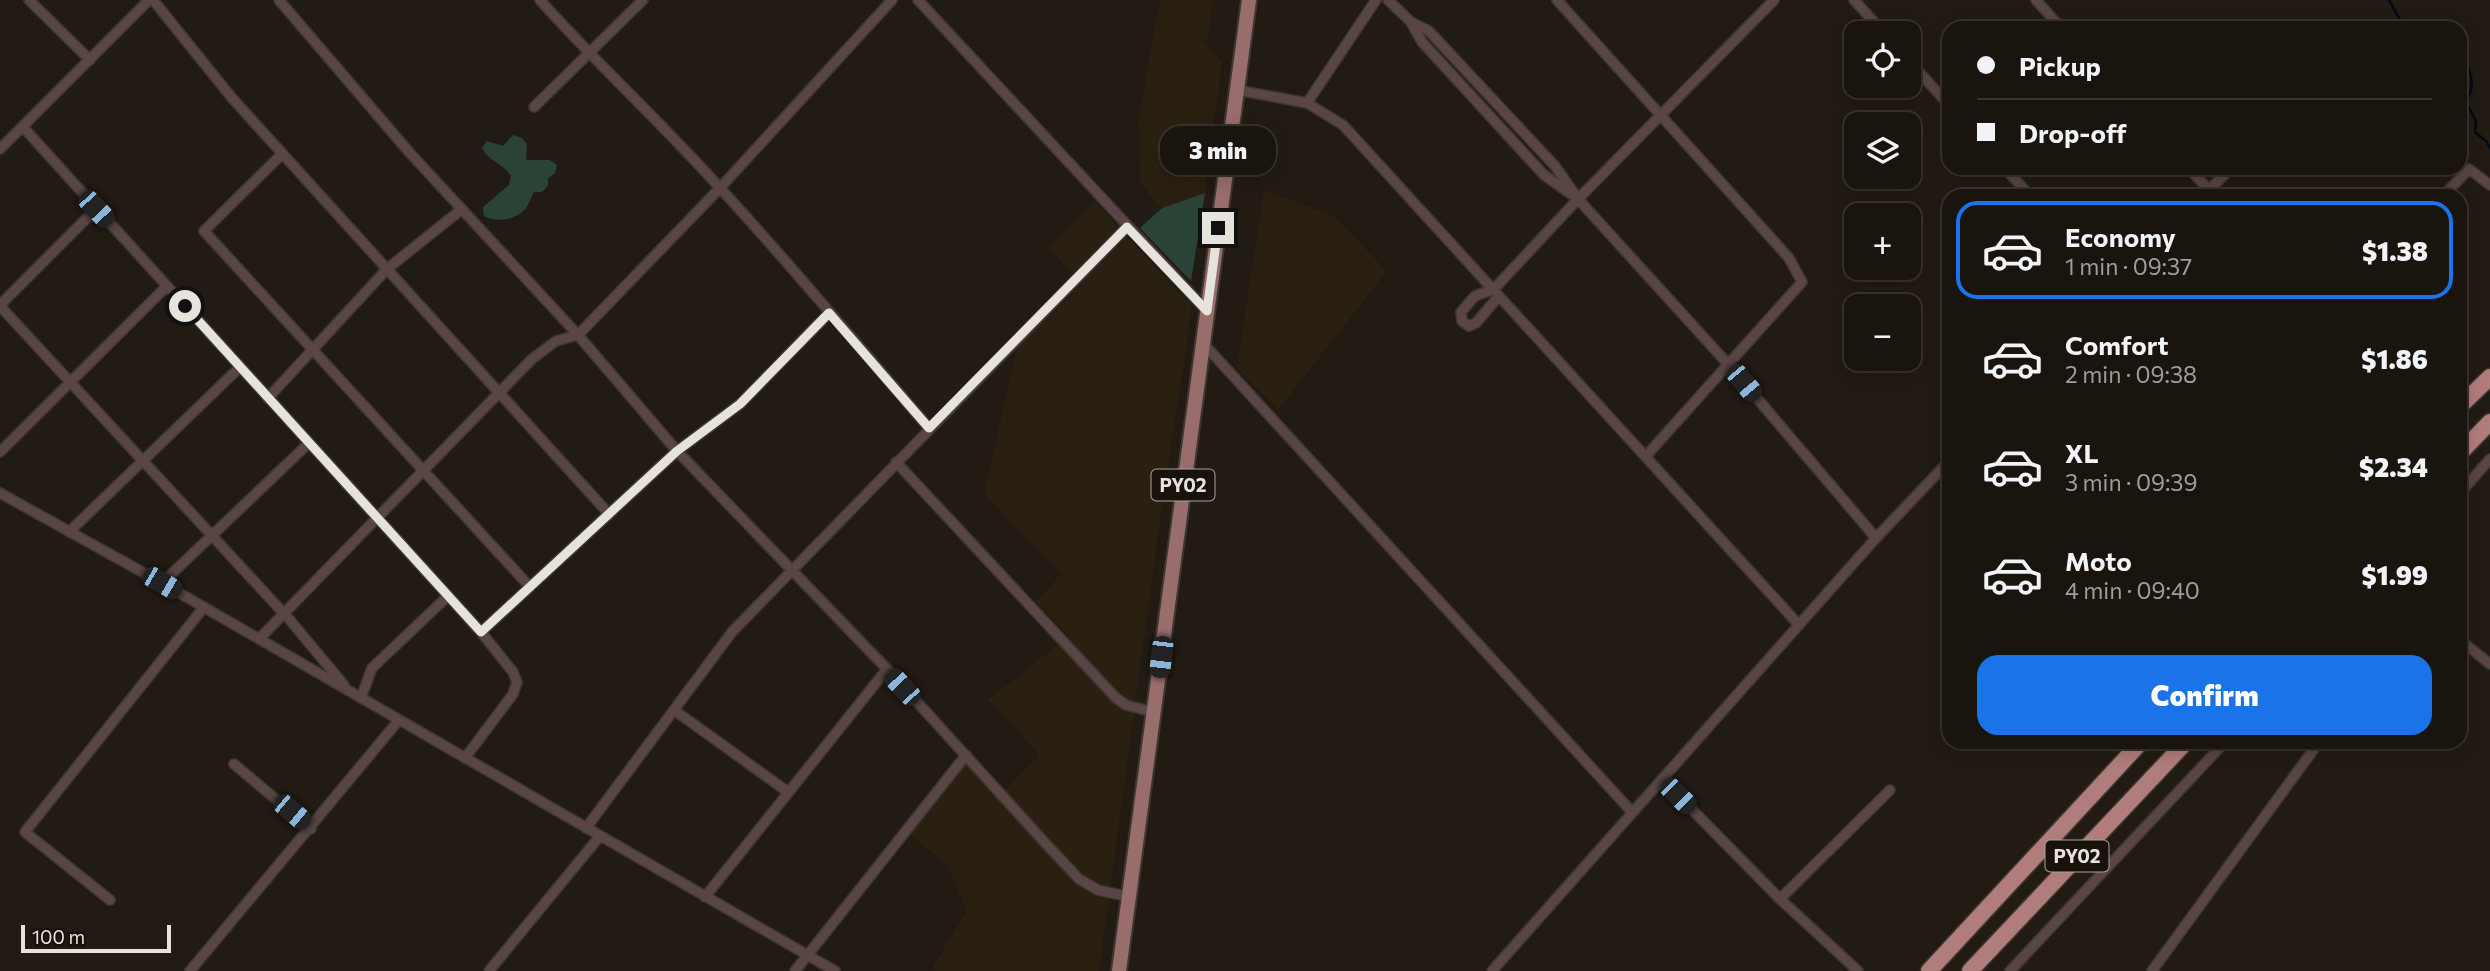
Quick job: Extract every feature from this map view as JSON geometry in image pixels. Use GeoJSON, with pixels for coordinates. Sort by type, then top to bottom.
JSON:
{"type":"FeatureCollection","features":[{"type":"Feature","properties":{"kind":"highway"},"geometry":{"type":"LineString","coordinates":[[2467,399],[2490,376]]}},
{"type":"Feature","properties":{"kind":"highway"},"geometry":{"type":"LineString","coordinates":[[2467,446],[2490,422]]}},
{"type":"Feature","properties":{"kind":"highway","name":"PY02"},"geometry":{"type":"LineString","coordinates":[[1929,971],[2135,749]]}},
{"type":"Feature","properties":{"kind":"highway","name":"PY02"},"geometry":{"type":"LineString","coordinates":[[1970,971],[2179,749]]}},
{"type":"Feature","properties":{"kind":"main road","name":"PY02"},"geometry":{"type":"LineString","coordinates":[[1119,971],[1249,0]]}},
{"type":"Feature","properties":{"kind":"street"},"geometry":{"type":"LineString","coordinates":[[29,0],[90,60]]}},
{"type":"Feature","properties":{"kind":"street"},"geometry":{"type":"LineString","coordinates":[[0,149],[151,0],[232,98],[609,514]]}},
{"type":"Feature","properties":{"kind":"street"},"geometry":{"type":"LineString","coordinates":[[279,0],[409,152],[578,335],[677,451],[887,669],[1079,879],[1097,890],[1130,897]]}},
{"type":"Feature","properties":{"kind":"street"},"geometry":{"type":"LineString","coordinates":[[540,0],[589,55],[638,101],[720,188],[929,428]]}},
{"type":"Feature","properties":{"kind":"street"},"geometry":{"type":"LineString","coordinates":[[534,107],[643,0]]}},
{"type":"Feature","properties":{"kind":"street"},"geometry":{"type":"LineString","coordinates":[[259,639],[532,359],[556,341],[578,335],[720,188],[892,0]]}},
{"type":"Feature","properties":{"kind":"street"},"geometry":{"type":"LineString","coordinates":[[918,0],[1207,311]]}},
{"type":"Feature","properties":{"kind":"street"},"geometry":{"type":"LineString","coordinates":[[1307,103],[1376,0]]}},
{"type":"Feature","properties":{"kind":"street"},"geometry":{"type":"LineString","coordinates":[[1388,0],[1411,22],[1429,31],[1555,166],[1578,199],[1727,363],[1876,538]]}},
{"type":"Feature","properties":{"kind":"street"},"geometry":{"type":"LineString","coordinates":[[1557,0],[1789,258],[1802,282],[1646,456]]}},
{"type":"Feature","properties":{"kind":"street"},"geometry":{"type":"LineString","coordinates":[[1497,292],[1578,199],[1774,0]]}},
{"type":"Feature","properties":{"kind":"street"},"geometry":{"type":"LineString","coordinates":[[1854,0],[1873,21]]}},
{"type":"Feature","properties":{"kind":"street"},"geometry":{"type":"LineString","coordinates":[[2036,0],[2055,21]]}},
{"type":"Feature","properties":{"kind":"street"},"geometry":{"type":"LineString","coordinates":[[1411,22],[1422,42],[1544,175],[1578,199]]}},
{"type":"Feature","properties":{"kind":"street"},"geometry":{"type":"LineString","coordinates":[[1921,74],[1942,97]]}},
{"type":"Feature","properties":{"kind":"street"},"geometry":{"type":"LineString","coordinates":[[1237,90],[1307,103],[1343,125],[1798,625]]}},
{"type":"Feature","properties":{"kind":"street"},"geometry":{"type":"LineString","coordinates":[[23,127],[481,632],[513,672],[517,682],[513,694],[466,758]]}},
{"type":"Feature","properties":{"kind":"street"},"geometry":{"type":"LineString","coordinates":[[282,154],[204,231],[530,587]]}},
{"type":"Feature","properties":{"kind":"street"},"geometry":{"type":"LineString","coordinates":[[2467,171],[2469,169],[2490,185]]}},
{"type":"Feature","properties":{"kind":"street"},"geometry":{"type":"LineString","coordinates":[[2011,175],[2024,189]]}},
{"type":"Feature","properties":{"kind":"street"},"geometry":{"type":"LineString","coordinates":[[2194,175],[2205,189]]}},
{"type":"Feature","properties":{"kind":"street"},"geometry":{"type":"LineString","coordinates":[[2213,189],[2225,175]]}},
{"type":"Feature","properties":{"kind":"street"},"geometry":{"type":"LineString","coordinates":[[2450,189],[2463,175]]}},
{"type":"Feature","properties":{"kind":"street"},"geometry":{"type":"LineString","coordinates":[[96,209],[0,306],[283,612],[349,692]]}},
{"type":"Feature","properties":{"kind":"street"},"geometry":{"type":"LineString","coordinates":[[268,398],[387,269],[462,209]]}},
{"type":"Feature","properties":{"kind":"street"},"geometry":{"type":"LineString","coordinates":[[586,828],[732,632],[1127,227]]}},
{"type":"Feature","properties":{"kind":"street"},"geometry":{"type":"LineString","coordinates":[[0,452],[167,286]]}},
{"type":"Feature","properties":{"kind":"street"},"geometry":{"type":"LineString","coordinates":[[481,632],[677,451],[740,404],[829,313]]}},
{"type":"Feature","properties":{"kind":"street"},"geometry":{"type":"LineString","coordinates":[[1202,342],[1632,813]]}},
{"type":"Feature","properties":{"kind":"street"},"geometry":{"type":"LineString","coordinates":[[69,532],[240,367]]}},
{"type":"Feature","properties":{"kind":"street"},"geometry":{"type":"LineString","coordinates":[[162,583],[309,443]]}},
{"type":"Feature","properties":{"kind":"street"},"geometry":{"type":"LineString","coordinates":[[2467,485],[2490,459]]}},
{"type":"Feature","properties":{"kind":"street"},"geometry":{"type":"LineString","coordinates":[[896,462],[1116,698],[1126,705],[1154,712]]}},
{"type":"Feature","properties":{"kind":"street"},"geometry":{"type":"LineString","coordinates":[[1492,971],[1798,625],[1942,468]]}},
{"type":"Feature","properties":{"kind":"street"},"geometry":{"type":"LineString","coordinates":[[0,493],[204,607],[835,971]]}},
{"type":"Feature","properties":{"kind":"street"},"geometry":{"type":"LineString","coordinates":[[361,698],[372,668],[448,596]]}},
{"type":"Feature","properties":{"kind":"street"},"geometry":{"type":"LineString","coordinates":[[110,900],[25,832],[204,607]]}},
{"type":"Feature","properties":{"kind":"street"},"geometry":{"type":"LineString","coordinates":[[2467,646],[2490,664]]}},
{"type":"Feature","properties":{"kind":"street"},"geometry":{"type":"LineString","coordinates":[[705,897],[887,669]]}},
{"type":"Feature","properties":{"kind":"street"},"geometry":{"type":"LineString","coordinates":[[674,710],[788,792]]}},
{"type":"Feature","properties":{"kind":"street"},"geometry":{"type":"LineString","coordinates":[[190,971],[400,720]]}},
{"type":"Feature","properties":{"kind":"street"},"geometry":{"type":"LineString","coordinates":[[2010,971],[2218,749]]}},
{"type":"Feature","properties":{"kind":"street"},"geometry":{"type":"LineString","coordinates":[[2151,971],[2314,749]]}},
{"type":"Feature","properties":{"kind":"street"},"geometry":{"type":"LineString","coordinates":[[795,971],[966,755]]}},
{"type":"Feature","properties":{"kind":"street"},"geometry":{"type":"LineString","coordinates":[[234,764],[311,829]]}},
{"type":"Feature","properties":{"kind":"street"},"geometry":{"type":"LineString","coordinates":[[1662,779],[1780,899],[1858,971]]}},
{"type":"Feature","properties":{"kind":"street"},"geometry":{"type":"LineString","coordinates":[[1780,899],[1890,790]]}},
{"type":"Feature","properties":{"kind":"street"},"geometry":{"type":"LineString","coordinates":[[489,971],[600,836]]}},
{"type":"Feature","properties":{"kind":"shaded area"},"geometry":{"type":"Polygon","coordinates":[[[1160,0],[1213,0],[1207,43],[1177,13],[1222,61],[1205,193],[1162,208],[1140,183],[1139,116],[1160,0]]]}},
{"type":"Feature","properties":{"kind":"shaded area"},"geometry":{"type":"Polygon","coordinates":[[[1264,190],[1333,216],[1387,271],[1278,410],[1237,368],[1264,190]]]}},
{"type":"Feature","properties":{"kind":"shaded area"},"geometry":{"type":"Polygon","coordinates":[[[1094,201],[1192,307],[1160,520],[1099,971],[937,971],[932,969],[967,910],[945,863],[909,834],[966,762],[999,797],[1040,755],[988,700],[1069,636],[1036,601],[1061,574],[984,494],[1017,348],[1082,285],[1048,247],[1094,201]]]}},
{"type":"Feature","properties":{"kind":"green space"},"geometry":{"type":"Polygon","coordinates":[[[513,135],[522,138],[527,144],[526,160],[550,160],[557,165],[555,173],[548,178],[548,186],[542,192],[534,192],[522,212],[506,219],[489,218],[484,216],[483,207],[509,185],[511,176],[482,148],[487,141],[503,146],[513,135]]]}},
{"type":"Feature","properties":{"kind":"green space"},"geometry":{"type":"Polygon","coordinates":[[[1205,193],[1191,281],[1140,228],[1162,208],[1205,193]]]}},
{"type":"Feature","properties":{"kind":"waterway"},"geometry":{"type":"LineString","coordinates":[[2389,0],[2402,21]]}},
{"type":"Feature","properties":{"kind":"waterway"},"geometry":{"type":"LineString","coordinates":[[2467,66],[2472,84],[2467,100]]}},
{"type":"Feature","properties":{"kind":"waterway"},"geometry":{"type":"LineString","coordinates":[[2467,104],[2476,121],[2475,132],[2490,148]]}},
{"type":"Feature","properties":{"kind":"route"},"geometry":{"type":"LineString","coordinates":[[185,306],[481,632],[677,451],[740,404],[829,313],[929,428],[1127,227],[1207,311],[1218,228]]}}]}
